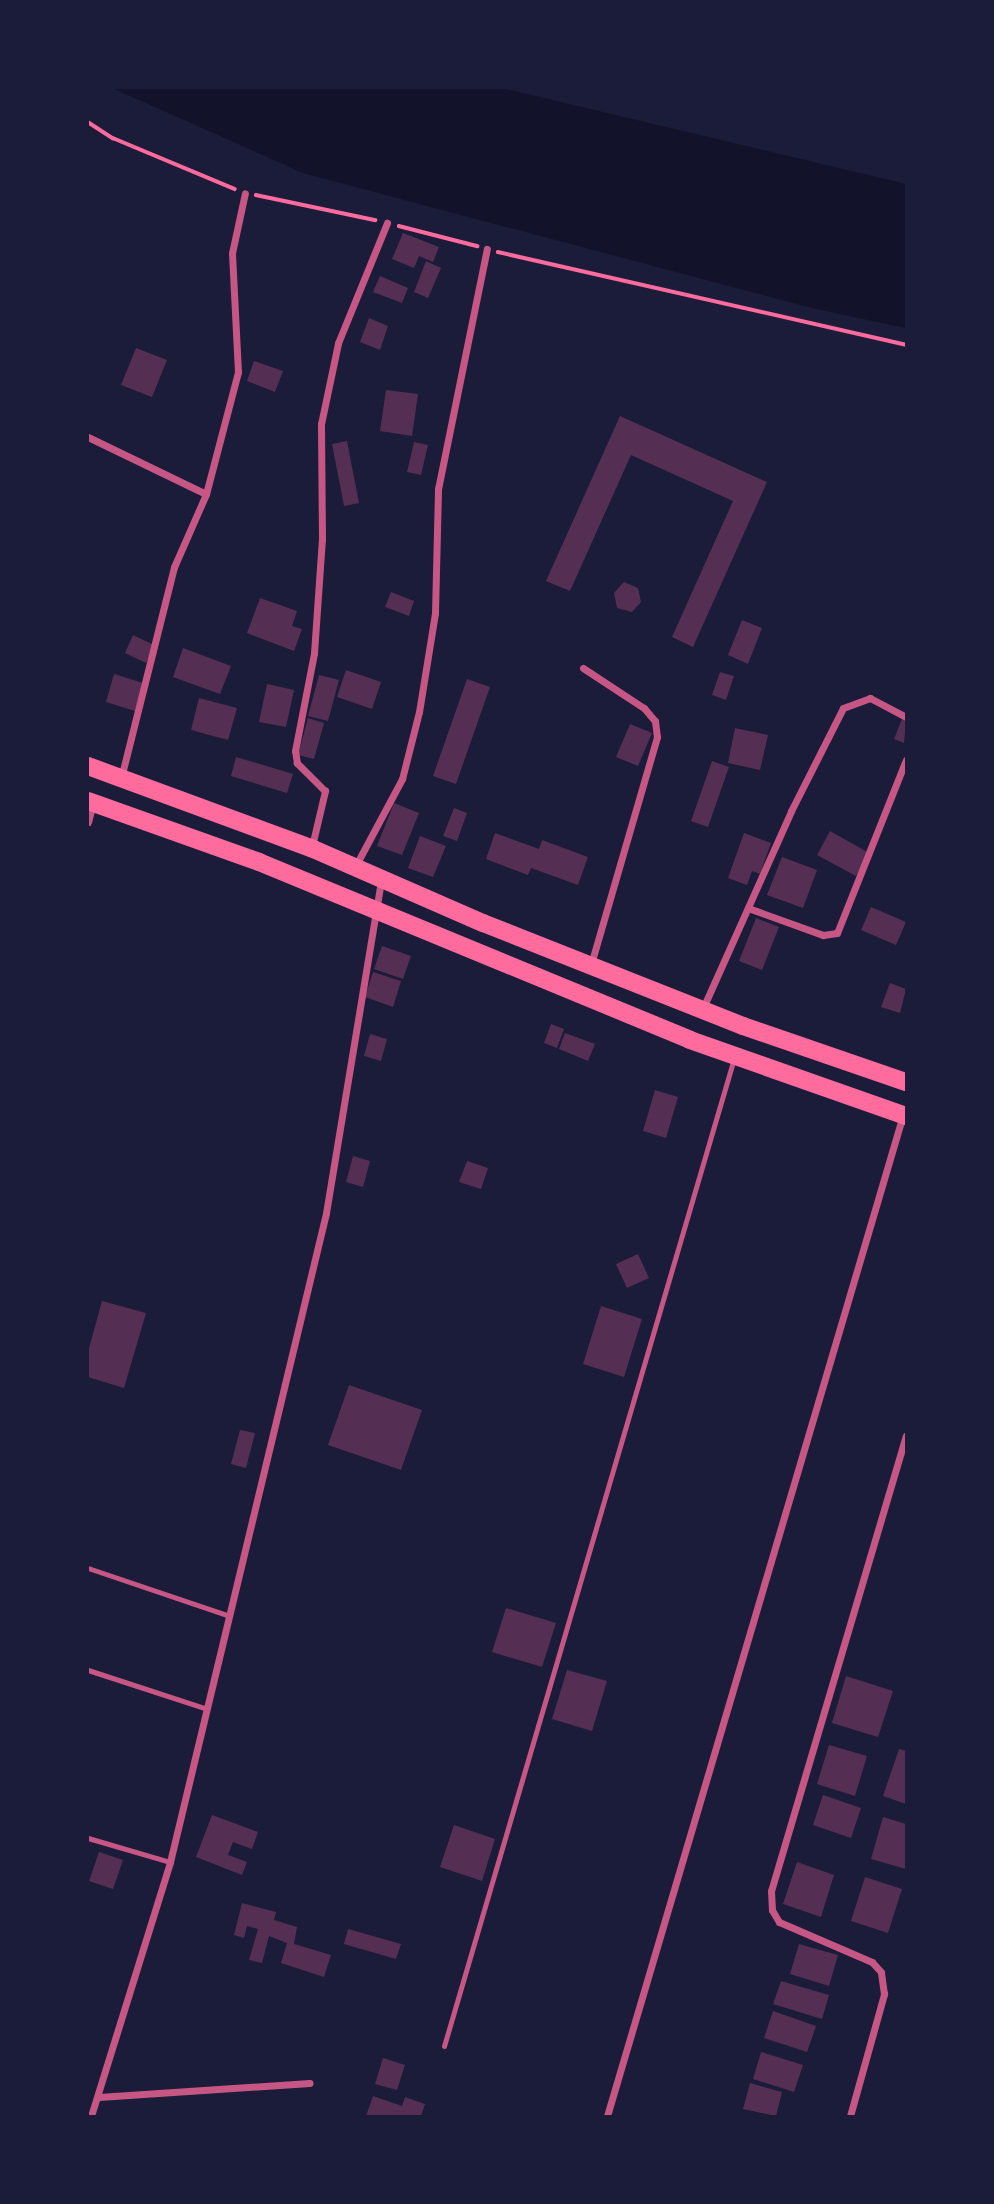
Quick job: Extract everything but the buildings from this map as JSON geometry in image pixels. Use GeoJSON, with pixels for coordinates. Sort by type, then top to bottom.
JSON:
{"type":"FeatureCollection","features":[{"type":"Feature","properties":{"kind":"main road"},"geometry":{"type":"LineString","coordinates":[[88,766],[311,848],[590,966],[702,1010],[906,1082]]}},
{"type":"Feature","properties":{"kind":"main road"},"geometry":{"type":"LineString","coordinates":[[90,802],[259,862],[376,912],[735,1055],[905,1115]]}},
{"type":"Feature","properties":{"kind":"street"},"geometry":{"type":"LineString","coordinates":[[121,778],[174,567],[206,494],[238,372],[232,253],[245,193]]}},
{"type":"Feature","properties":{"kind":"street"},"geometry":{"type":"LineString","coordinates":[[311,848],[325,791],[297,762],[295,751],[314,653],[322,540],[321,424],[338,343],[387,223]]}},
{"type":"Feature","properties":{"kind":"street"},"geometry":{"type":"LineString","coordinates":[[355,866],[402,779],[419,712],[435,613],[439,489],[487,249]]}},
{"type":"Feature","properties":{"kind":"street"},"geometry":{"type":"LineString","coordinates":[[88,438],[206,494]]}},
{"type":"Feature","properties":{"kind":"street"},"geometry":{"type":"LineString","coordinates":[[583,668],[645,708],[655,721],[657,737],[590,966]]}},
{"type":"Feature","properties":{"kind":"street"},"geometry":{"type":"LineString","coordinates":[[702,1010],[843,708],[870,698],[906,718]]}},
{"type":"Feature","properties":{"kind":"street"},"geometry":{"type":"LineString","coordinates":[[748,908],[823,935],[837,933],[906,760]]}},
{"type":"Feature","properties":{"kind":"street"},"geometry":{"type":"LineString","coordinates":[[88,822],[90,802]]}},
{"type":"Feature","properties":{"kind":"street"},"geometry":{"type":"LineString","coordinates":[[91,2116],[170,1862],[204,1707],[326,1213],[381,878]]}},
{"type":"Feature","properties":{"kind":"street"},"geometry":{"type":"LineString","coordinates":[[607,2116],[905,1115]]}},
{"type":"Feature","properties":{"kind":"street"},"geometry":{"type":"LineString","coordinates":[[850,2116],[884,1994],[881,1972],[872,1962],[779,1922],[772,1910],[771,1891],[906,1436]]}},
{"type":"Feature","properties":{"kind":"street"},"geometry":{"type":"LineString","coordinates":[[99,2097],[310,2083]]}},
{"type":"Feature","properties":{"kind":"lane"},"geometry":{"type":"LineString","coordinates":[[444,2046],[735,1055]]}},
{"type":"Feature","properties":{"kind":"lane"},"geometry":{"type":"LineString","coordinates":[[88,1568],[227,1615]]}},
{"type":"Feature","properties":{"kind":"lane"},"geometry":{"type":"LineString","coordinates":[[88,1670],[204,1707]]}},
{"type":"Feature","properties":{"kind":"lane"},"geometry":{"type":"LineString","coordinates":[[88,1838],[170,1862]]}},
{"type":"Feature","properties":{"kind":"shaded area"},"geometry":{"type":"Polygon","coordinates":[[[112,88],[502,88],[906,184],[906,328],[812,308],[303,173],[112,88]]]}}]}
